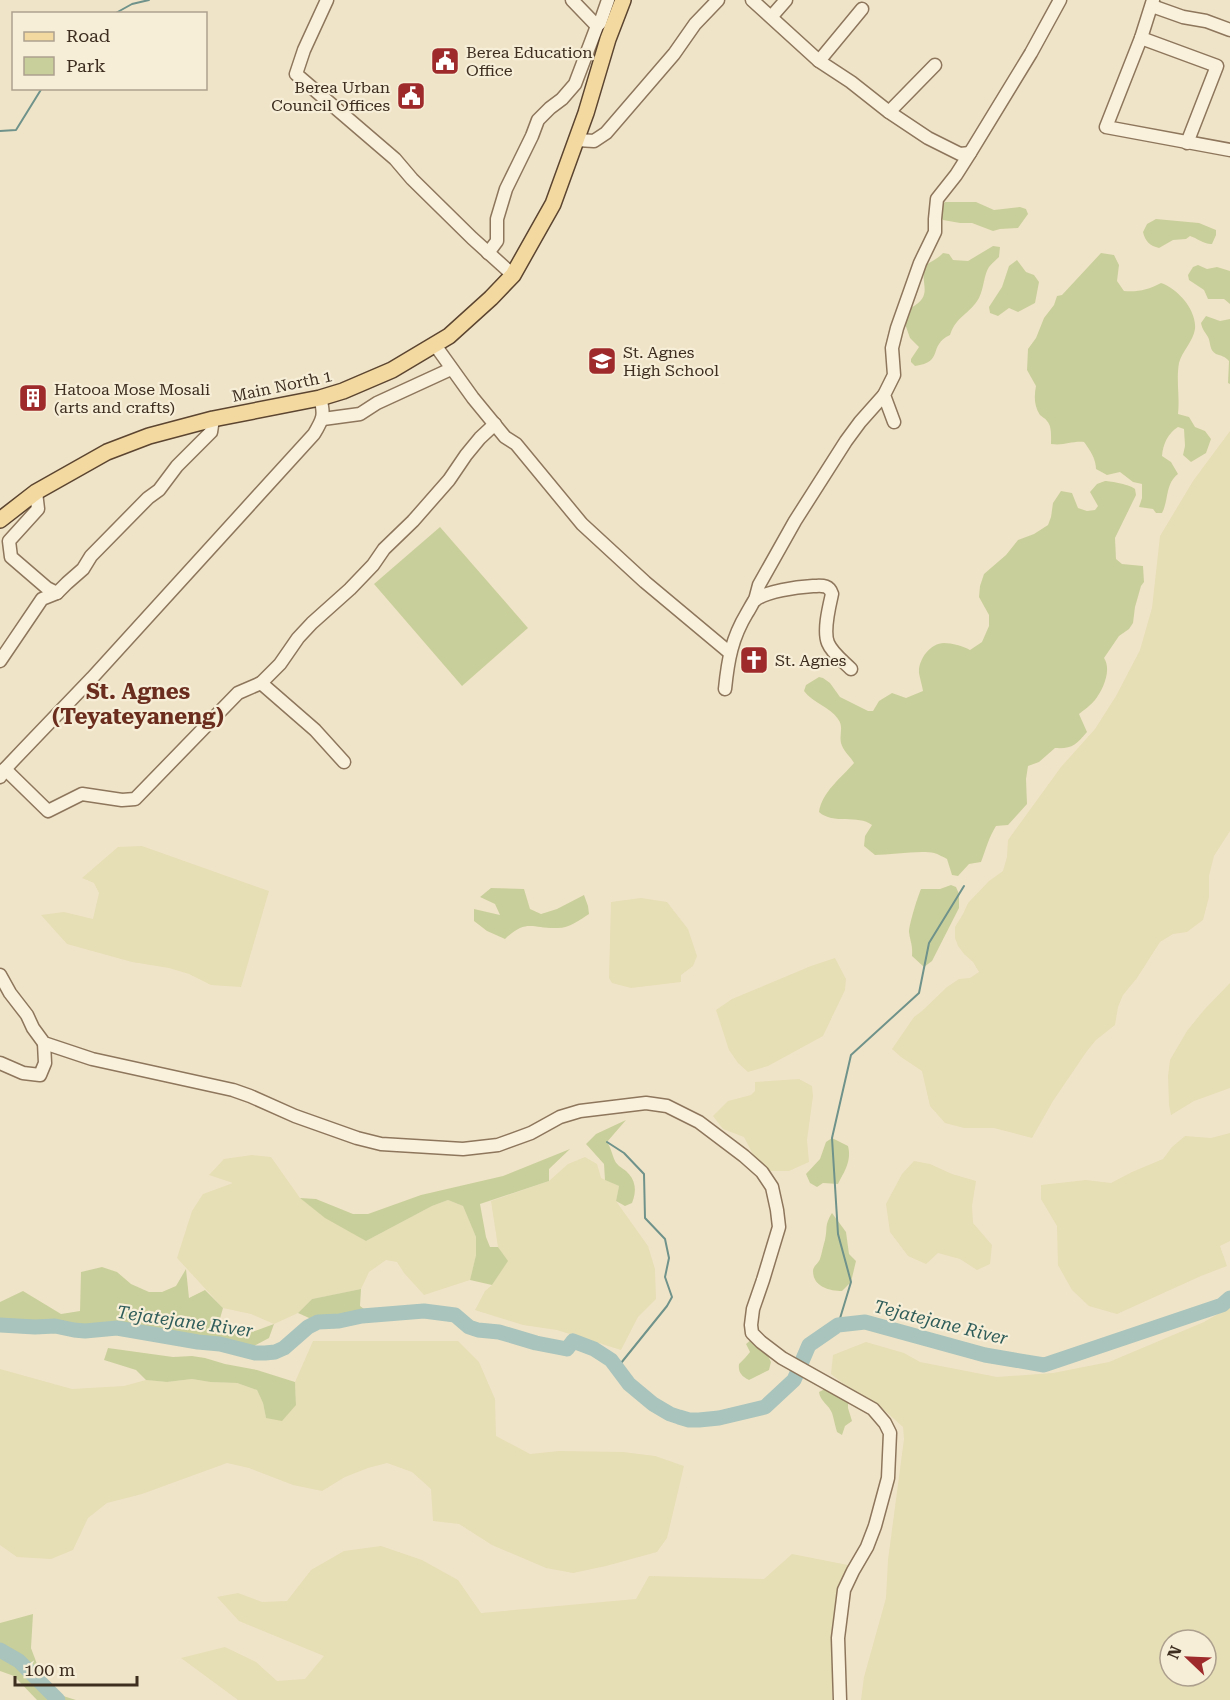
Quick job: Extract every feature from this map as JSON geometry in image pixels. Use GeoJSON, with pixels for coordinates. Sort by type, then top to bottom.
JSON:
{"type":"FeatureCollection","features":[{"type":"Feature","properties":{"kind":"main road","name":"Main North 1"},"geometry":{"type":"LineString","coordinates":[[0,520],[36,492],[107,452],[149,436],[213,419],[320,398],[343,391],[392,370],[449,336],[513,275],[553,204],[577,140],[608,39],[624,0]]}},
{"type":"Feature","properties":{"kind":"street"},"geometry":{"type":"LineString","coordinates":[[327,0],[304,50],[296,74],[395,159],[412,179],[513,275]]}},
{"type":"Feature","properties":{"kind":"street"},"geometry":{"type":"LineString","coordinates":[[572,0],[597,26]]}},
{"type":"Feature","properties":{"kind":"street"},"geometry":{"type":"LineString","coordinates":[[488,253],[497,241],[497,219],[506,189],[538,120],[575,84],[608,0]]}},
{"type":"Feature","properties":{"kind":"street"},"geometry":{"type":"LineString","coordinates":[[577,140],[594,141],[606,133],[674,54],[695,24],[718,0]]}},
{"type":"Feature","properties":{"kind":"street"},"geometry":{"type":"LineString","coordinates":[[752,0],[819,61],[851,82],[889,112],[928,138],[960,154],[970,153]]}},
{"type":"Feature","properties":{"kind":"street"},"geometry":{"type":"LineString","coordinates":[[772,16],[786,0]]}},
{"type":"Feature","properties":{"kind":"street"},"geometry":{"type":"LineString","coordinates":[[725,688],[730,653],[739,626],[755,600],[759,585],[795,521],[846,441],[884,395],[894,375],[892,348],[920,263],[935,232],[937,199],[970,153],[1031,53],[1060,0]]}},
{"type":"Feature","properties":{"kind":"street"},"geometry":{"type":"LineString","coordinates":[[1230,30],[1206,21],[1183,17],[1152,3],[1142,38],[1106,127],[1230,150]]}},
{"type":"Feature","properties":{"kind":"street"},"geometry":{"type":"LineString","coordinates":[[819,61],[862,9]]}},
{"type":"Feature","properties":{"kind":"street"},"geometry":{"type":"LineString","coordinates":[[1142,38],[1216,66],[1187,143]]}},
{"type":"Feature","properties":{"kind":"street"},"geometry":{"type":"LineString","coordinates":[[889,112],[935,65]]}},
{"type":"Feature","properties":{"kind":"street"},"geometry":{"type":"LineString","coordinates":[[435,345],[473,398],[505,437],[516,444],[582,524],[645,582],[730,653]]}},
{"type":"Feature","properties":{"kind":"street"},"geometry":{"type":"LineString","coordinates":[[323,419],[360,414],[377,403],[451,369]]}},
{"type":"Feature","properties":{"kind":"street"},"geometry":{"type":"LineString","coordinates":[[884,395],[894,422]]}},
{"type":"Feature","properties":{"kind":"street"},"geometry":{"type":"LineString","coordinates":[[320,398],[323,419],[315,434],[3,773],[48,812],[82,794],[135,800],[238,693],[261,683],[280,664],[298,638],[373,565],[384,549],[449,480],[480,438],[495,424]]}},
{"type":"Feature","properties":{"kind":"street"},"geometry":{"type":"LineString","coordinates":[[0,661],[42,599],[57,593],[148,498],[159,490],[177,466],[212,432],[213,419]]}},
{"type":"Feature","properties":{"kind":"street"},"geometry":{"type":"LineString","coordinates":[[36,492],[38,509],[9,541],[12,557],[47,588],[57,593]]}},
{"type":"Feature","properties":{"kind":"street"},"geometry":{"type":"LineString","coordinates":[[755,600],[795,588],[827,586],[832,594],[826,622],[827,642],[837,657],[851,669]]}},
{"type":"Feature","properties":{"kind":"street"},"geometry":{"type":"LineString","coordinates":[[261,683],[315,730],[344,762]]}},
{"type":"Feature","properties":{"kind":"street"},"geometry":{"type":"LineString","coordinates":[[0,975],[44,1043],[45,1063],[40,1075],[23,1073],[0,1063]]}},
{"type":"Feature","properties":{"kind":"street"},"geometry":{"type":"LineString","coordinates":[[44,1043],[93,1059],[232,1090],[338,1133],[381,1144],[482,1148],[498,1145],[531,1133],[560,1117],[598,1107],[645,1103],[667,1106],[682,1112],[744,1156],[762,1172],[772,1187],[778,1227],[753,1309],[752,1333],[782,1358],[873,1409],[890,1432],[888,1478],[878,1516],[867,1547],[852,1571],[844,1590],[838,1638],[840,1700]]}},
{"type":"Feature","properties":{"kind":"shaded area"},"geometry":{"type":"Polygon","coordinates":[[[1230,431],[1230,831],[1214,856],[1209,876],[1209,897],[1203,920],[1187,932],[1173,934],[1160,942],[1123,995],[1115,1025],[1096,1040],[1087,1051],[1053,1101],[1032,1138],[994,1128],[964,1128],[945,1123],[930,1106],[922,1071],[892,1049],[914,1017],[947,987],[959,979],[970,978],[979,972],[958,946],[955,927],[968,903],[989,881],[1003,871],[1008,840],[1061,767],[1095,729],[1116,696],[1140,650],[1152,608],[1160,536],[1193,481],[1230,431]]]}},
{"type":"Feature","properties":{"kind":"shaded area"},"geometry":{"type":"Polygon","coordinates":[[[142,846],[269,891],[241,987],[211,985],[189,974],[169,968],[132,962],[67,944],[41,915],[64,912],[93,919],[99,893],[94,883],[82,878],[118,847],[142,846]]]}},
{"type":"Feature","properties":{"kind":"shaded area"},"geometry":{"type":"Polygon","coordinates":[[[641,898],[667,902],[688,929],[697,956],[693,966],[681,975],[681,982],[631,988],[612,983],[609,978],[611,902],[641,898]]]}},
{"type":"Feature","properties":{"kind":"shaded area"},"geometry":{"type":"Polygon","coordinates":[[[835,958],[846,979],[845,990],[823,1036],[768,1066],[748,1072],[729,1050],[716,1010],[732,999],[835,958]]]}},
{"type":"Feature","properties":{"kind":"shaded area"},"geometry":{"type":"Polygon","coordinates":[[[1230,983],[1230,1088],[1194,1101],[1171,1115],[1168,1076],[1170,1060],[1187,1031],[1230,983]]]}},
{"type":"Feature","properties":{"kind":"shaded area"},"geometry":{"type":"Polygon","coordinates":[[[799,1079],[812,1086],[813,1096],[807,1140],[809,1162],[789,1171],[768,1171],[759,1166],[744,1137],[723,1129],[713,1116],[728,1101],[751,1095],[755,1091],[755,1082],[799,1079]]]}},
{"type":"Feature","properties":{"kind":"shaded area"},"geometry":{"type":"Polygon","coordinates":[[[1230,1133],[1230,1241],[1220,1246],[1227,1266],[1117,1314],[1089,1306],[1072,1290],[1058,1265],[1057,1226],[1041,1199],[1041,1185],[1086,1180],[1111,1183],[1163,1159],[1185,1136],[1211,1138],[1230,1133]]]}},
{"type":"Feature","properties":{"kind":"shaded area"},"geometry":{"type":"Polygon","coordinates":[[[252,1155],[271,1157],[300,1198],[366,1241],[448,1200],[463,1206],[476,1237],[476,1255],[470,1280],[424,1295],[397,1262],[386,1260],[369,1272],[361,1289],[312,1299],[298,1313],[274,1324],[251,1314],[223,1308],[177,1258],[192,1211],[203,1194],[233,1183],[209,1175],[224,1159],[252,1155]]]}},
{"type":"Feature","properties":{"kind":"shaded area"},"geometry":{"type":"Polygon","coordinates":[[[585,1157],[597,1164],[601,1178],[619,1186],[616,1201],[648,1246],[655,1269],[656,1299],[638,1317],[621,1350],[557,1330],[523,1325],[475,1310],[485,1291],[492,1285],[507,1261],[498,1247],[491,1201],[549,1181],[568,1164],[585,1157]]]}},
{"type":"Feature","properties":{"kind":"shaded area"},"geometry":{"type":"Polygon","coordinates":[[[914,1161],[930,1164],[976,1181],[972,1206],[973,1223],[992,1245],[990,1264],[977,1270],[960,1259],[938,1253],[926,1264],[908,1256],[890,1232],[886,1204],[902,1174],[914,1161]]]}},
{"type":"Feature","properties":{"kind":"shaded area"},"geometry":{"type":"Polygon","coordinates":[[[1230,1307],[1230,1700],[861,1700],[864,1677],[886,1598],[888,1560],[904,1439],[903,1427],[875,1402],[831,1374],[833,1355],[866,1342],[904,1353],[920,1362],[997,1377],[1053,1373],[1109,1362],[1204,1322],[1230,1307]]]}},
{"type":"Feature","properties":{"kind":"shaded area"},"geometry":{"type":"Polygon","coordinates":[[[313,1341],[458,1341],[479,1362],[495,1399],[496,1436],[530,1454],[559,1451],[623,1452],[655,1456],[684,1466],[667,1538],[657,1552],[573,1573],[546,1568],[492,1545],[459,1524],[433,1521],[431,1489],[412,1472],[387,1463],[345,1477],[322,1491],[293,1485],[249,1468],[227,1463],[142,1494],[107,1503],[88,1518],[73,1550],[51,1559],[17,1557],[0,1545],[0,1369],[72,1389],[124,1386],[146,1380],[167,1382],[192,1379],[237,1383],[257,1390],[266,1418],[296,1405],[295,1382],[313,1341]]]}},
{"type":"Feature","properties":{"kind":"shaded area"},"geometry":{"type":"Polygon","coordinates":[[[381,1546],[422,1560],[458,1580],[481,1613],[636,1599],[649,1576],[764,1579],[792,1554],[848,1565],[838,1588],[832,1634],[832,1700],[238,1700],[181,1658],[225,1647],[256,1662],[277,1681],[305,1679],[324,1656],[239,1621],[217,1597],[238,1593],[262,1602],[287,1601],[311,1570],[344,1551],[381,1546]]]}},
{"type":"Feature","properties":{"kind":"green space"},"geometry":{"type":"Polygon","coordinates":[[[945,202],[976,202],[994,210],[1020,207],[1026,209],[1028,214],[1018,228],[993,231],[972,223],[943,220],[939,213],[945,202]]]}},
{"type":"Feature","properties":{"kind":"green space"},"geometry":{"type":"Polygon","coordinates":[[[1156,219],[1199,223],[1216,230],[1216,235],[1212,244],[1190,236],[1186,239],[1173,240],[1159,248],[1148,243],[1143,232],[1147,224],[1156,219]]]}},
{"type":"Feature","properties":{"kind":"green space"},"geometry":{"type":"Polygon","coordinates":[[[993,246],[1000,247],[999,257],[987,270],[979,298],[956,323],[950,335],[939,344],[930,361],[915,366],[911,359],[919,347],[910,338],[905,324],[911,308],[918,304],[924,295],[924,267],[943,253],[949,254],[953,260],[968,261],[993,246]]]}},
{"type":"Feature","properties":{"kind":"green space"},"geometry":{"type":"Polygon","coordinates":[[[1101,253],[1114,255],[1119,265],[1117,281],[1124,291],[1143,290],[1161,283],[1185,301],[1195,322],[1194,334],[1179,363],[1178,414],[1189,417],[1195,427],[1205,431],[1211,439],[1206,453],[1191,462],[1183,455],[1184,429],[1178,427],[1169,436],[1162,456],[1171,462],[1178,474],[1171,482],[1162,513],[1139,507],[1142,498],[1142,484],[1133,482],[1120,472],[1107,475],[1096,469],[1094,458],[1084,442],[1051,444],[1050,426],[1037,408],[1036,386],[1027,370],[1028,349],[1057,296],[1062,295],[1101,253]]]}},
{"type":"Feature","properties":{"kind":"green space"},"geometry":{"type":"Polygon","coordinates":[[[1017,260],[1026,272],[1034,275],[1039,282],[1035,303],[1018,312],[1009,308],[998,316],[990,313],[989,307],[1002,287],[1009,266],[1017,260]]]}},
{"type":"Feature","properties":{"kind":"green space"},"geometry":{"type":"Polygon","coordinates":[[[1198,265],[1207,269],[1217,267],[1230,271],[1230,304],[1224,299],[1208,299],[1204,290],[1189,280],[1188,275],[1193,267],[1198,265]]]}},
{"type":"Feature","properties":{"kind":"green space"},"geometry":{"type":"Polygon","coordinates":[[[1206,316],[1220,321],[1230,319],[1230,384],[1228,383],[1229,361],[1212,350],[1202,327],[1201,323],[1206,316]]]}},
{"type":"Feature","properties":{"kind":"green space"},"geometry":{"type":"Polygon","coordinates":[[[1105,481],[1116,482],[1135,489],[1136,495],[1115,538],[1116,559],[1122,564],[1143,566],[1144,582],[1135,607],[1133,623],[1119,636],[1104,658],[1107,674],[1101,691],[1093,702],[1079,714],[1087,732],[1073,745],[1066,748],[1055,748],[1039,762],[1028,766],[1027,804],[1008,825],[996,826],[981,862],[969,864],[958,876],[952,875],[947,859],[934,853],[875,855],[864,846],[865,836],[872,825],[860,820],[831,818],[819,812],[828,792],[854,763],[842,746],[841,725],[838,719],[804,691],[806,685],[819,677],[823,678],[830,683],[840,697],[868,711],[873,711],[879,701],[892,693],[906,698],[923,691],[919,668],[930,649],[944,643],[970,650],[982,642],[989,626],[989,615],[979,597],[984,574],[1006,555],[1018,540],[1048,525],[1053,503],[1061,491],[1072,493],[1078,508],[1087,511],[1095,510],[1098,506],[1090,492],[1097,484],[1105,481]]]}},
{"type":"Feature","properties":{"kind":"green space"},"geometry":{"type":"Polygon","coordinates":[[[440,527],[528,628],[462,686],[374,584],[440,527]]]}},
{"type":"Feature","properties":{"kind":"green space"},"geometry":{"type":"Polygon","coordinates":[[[951,885],[956,887],[959,894],[959,908],[932,961],[924,967],[912,956],[909,932],[918,898],[921,889],[940,889],[951,885]]]}},
{"type":"Feature","properties":{"kind":"green space"},"geometry":{"type":"Polygon","coordinates":[[[491,888],[524,889],[530,909],[541,914],[557,909],[584,895],[589,914],[566,927],[530,926],[519,929],[505,939],[487,931],[474,921],[474,909],[500,915],[495,904],[480,897],[491,888]]]}},
{"type":"Feature","properties":{"kind":"green space"},"geometry":{"type":"Polygon","coordinates":[[[626,1120],[607,1142],[616,1162],[634,1182],[635,1194],[632,1203],[625,1206],[616,1201],[619,1186],[605,1180],[604,1164],[586,1144],[596,1134],[626,1120]]]}},
{"type":"Feature","properties":{"kind":"green space"},"geometry":{"type":"Polygon","coordinates":[[[832,1138],[848,1146],[847,1166],[838,1184],[823,1183],[817,1187],[810,1183],[806,1174],[820,1159],[826,1142],[832,1138]]]}},
{"type":"Feature","properties":{"kind":"green space"},"geometry":{"type":"Polygon","coordinates":[[[570,1149],[549,1169],[549,1181],[480,1204],[490,1247],[498,1247],[508,1261],[492,1285],[470,1280],[476,1255],[476,1237],[463,1206],[448,1200],[366,1241],[325,1218],[300,1198],[316,1199],[353,1214],[368,1214],[421,1195],[503,1176],[570,1149]]]}},
{"type":"Feature","properties":{"kind":"green space"},"geometry":{"type":"Polygon","coordinates":[[[832,1213],[846,1232],[849,1254],[856,1261],[851,1282],[842,1291],[823,1287],[816,1281],[813,1271],[820,1259],[827,1224],[832,1213]]]}},
{"type":"Feature","properties":{"kind":"green space"},"geometry":{"type":"Polygon","coordinates":[[[102,1267],[117,1272],[131,1284],[149,1292],[162,1292],[176,1286],[186,1269],[189,1298],[205,1290],[223,1308],[217,1329],[255,1331],[274,1324],[269,1338],[254,1346],[123,1329],[111,1321],[93,1330],[74,1330],[5,1325],[0,1319],[0,1302],[23,1291],[61,1314],[80,1311],[81,1272],[102,1267]]]}},
{"type":"Feature","properties":{"kind":"green space"},"geometry":{"type":"Polygon","coordinates":[[[361,1289],[360,1306],[372,1315],[318,1322],[298,1313],[312,1299],[361,1289]]]}},
{"type":"Feature","properties":{"kind":"green space"},"geometry":{"type":"Polygon","coordinates":[[[752,1339],[767,1354],[771,1362],[769,1370],[749,1380],[741,1374],[739,1364],[750,1352],[746,1344],[752,1339]]]}},
{"type":"Feature","properties":{"kind":"green space"},"geometry":{"type":"Polygon","coordinates":[[[108,1348],[173,1357],[192,1356],[257,1370],[295,1382],[296,1405],[282,1421],[266,1418],[257,1390],[237,1383],[192,1379],[167,1382],[146,1380],[136,1370],[104,1360],[108,1348]]]}},
{"type":"Feature","properties":{"kind":"green space"},"geometry":{"type":"Polygon","coordinates":[[[827,1388],[848,1402],[852,1421],[845,1426],[842,1435],[837,1432],[832,1413],[819,1392],[827,1388]]]}},
{"type":"Feature","properties":{"kind":"green space"},"geometry":{"type":"Polygon","coordinates":[[[33,1614],[31,1648],[47,1691],[76,1700],[37,1700],[14,1676],[0,1671],[0,1623],[33,1614]]]}},
{"type":"Feature","properties":{"kind":"waterway"},"geometry":{"type":"LineString","coordinates":[[118,12],[132,4],[149,0]]}},
{"type":"Feature","properties":{"kind":"waterway"},"geometry":{"type":"LineString","coordinates":[[0,131],[16,130],[41,90]]}},
{"type":"Feature","properties":{"kind":"waterway"},"geometry":{"type":"LineString","coordinates":[[838,1325],[851,1282],[838,1234],[832,1138],[851,1055],[919,993],[929,943],[964,886]]}},
{"type":"Feature","properties":{"kind":"waterway"},"geometry":{"type":"LineString","coordinates":[[607,1142],[624,1153],[644,1174],[645,1218],[665,1239],[669,1258],[665,1277],[672,1297],[617,1368]]}},
{"type":"Feature","properties":{"kind":"waterway","name":"Tejatejane River"},"geometry":{"type":"LineString","coordinates":[[0,1325],[55,1326],[85,1331],[117,1328],[265,1353],[284,1348],[308,1327],[318,1322],[424,1311],[455,1315],[469,1327],[478,1330],[499,1332],[567,1349],[573,1341],[594,1349],[611,1360],[629,1384],[653,1404],[670,1414],[689,1420],[699,1420],[719,1418],[765,1407],[794,1380],[809,1345],[838,1325],[865,1322],[985,1355],[1044,1365],[1222,1305],[1230,1298]]}},
{"type":"Feature","properties":{"kind":"waterway"},"geometry":{"type":"LineString","coordinates":[[0,1650],[19,1661],[58,1700]]}},
{"type":"Feature","properties":{"kind":"place","name":"Berea Education Office"},"geometry":{"type":"Point","coordinates":[445,61]}},
{"type":"Feature","properties":{"kind":"place","name":"Berea Urban Council Offices"},"geometry":{"type":"Point","coordinates":[411,96]}},
{"type":"Feature","properties":{"kind":"place","name":"St. Agnes High School"},"geometry":{"type":"Point","coordinates":[602,361]}},
{"type":"Feature","properties":{"kind":"place","name":"Hatooa Mose Mosali (arts and crafts)"},"geometry":{"type":"Point","coordinates":[33,398]}},
{"type":"Feature","properties":{"kind":"place","name":"St. Agnes"},"geometry":{"type":"Point","coordinates":[754,660]}},
{"type":"Feature","properties":{"kind":"district","name":"St. Agnes (Teyateyaneng)"},"geometry":{"type":"Point","coordinates":[138,704]}}]}
